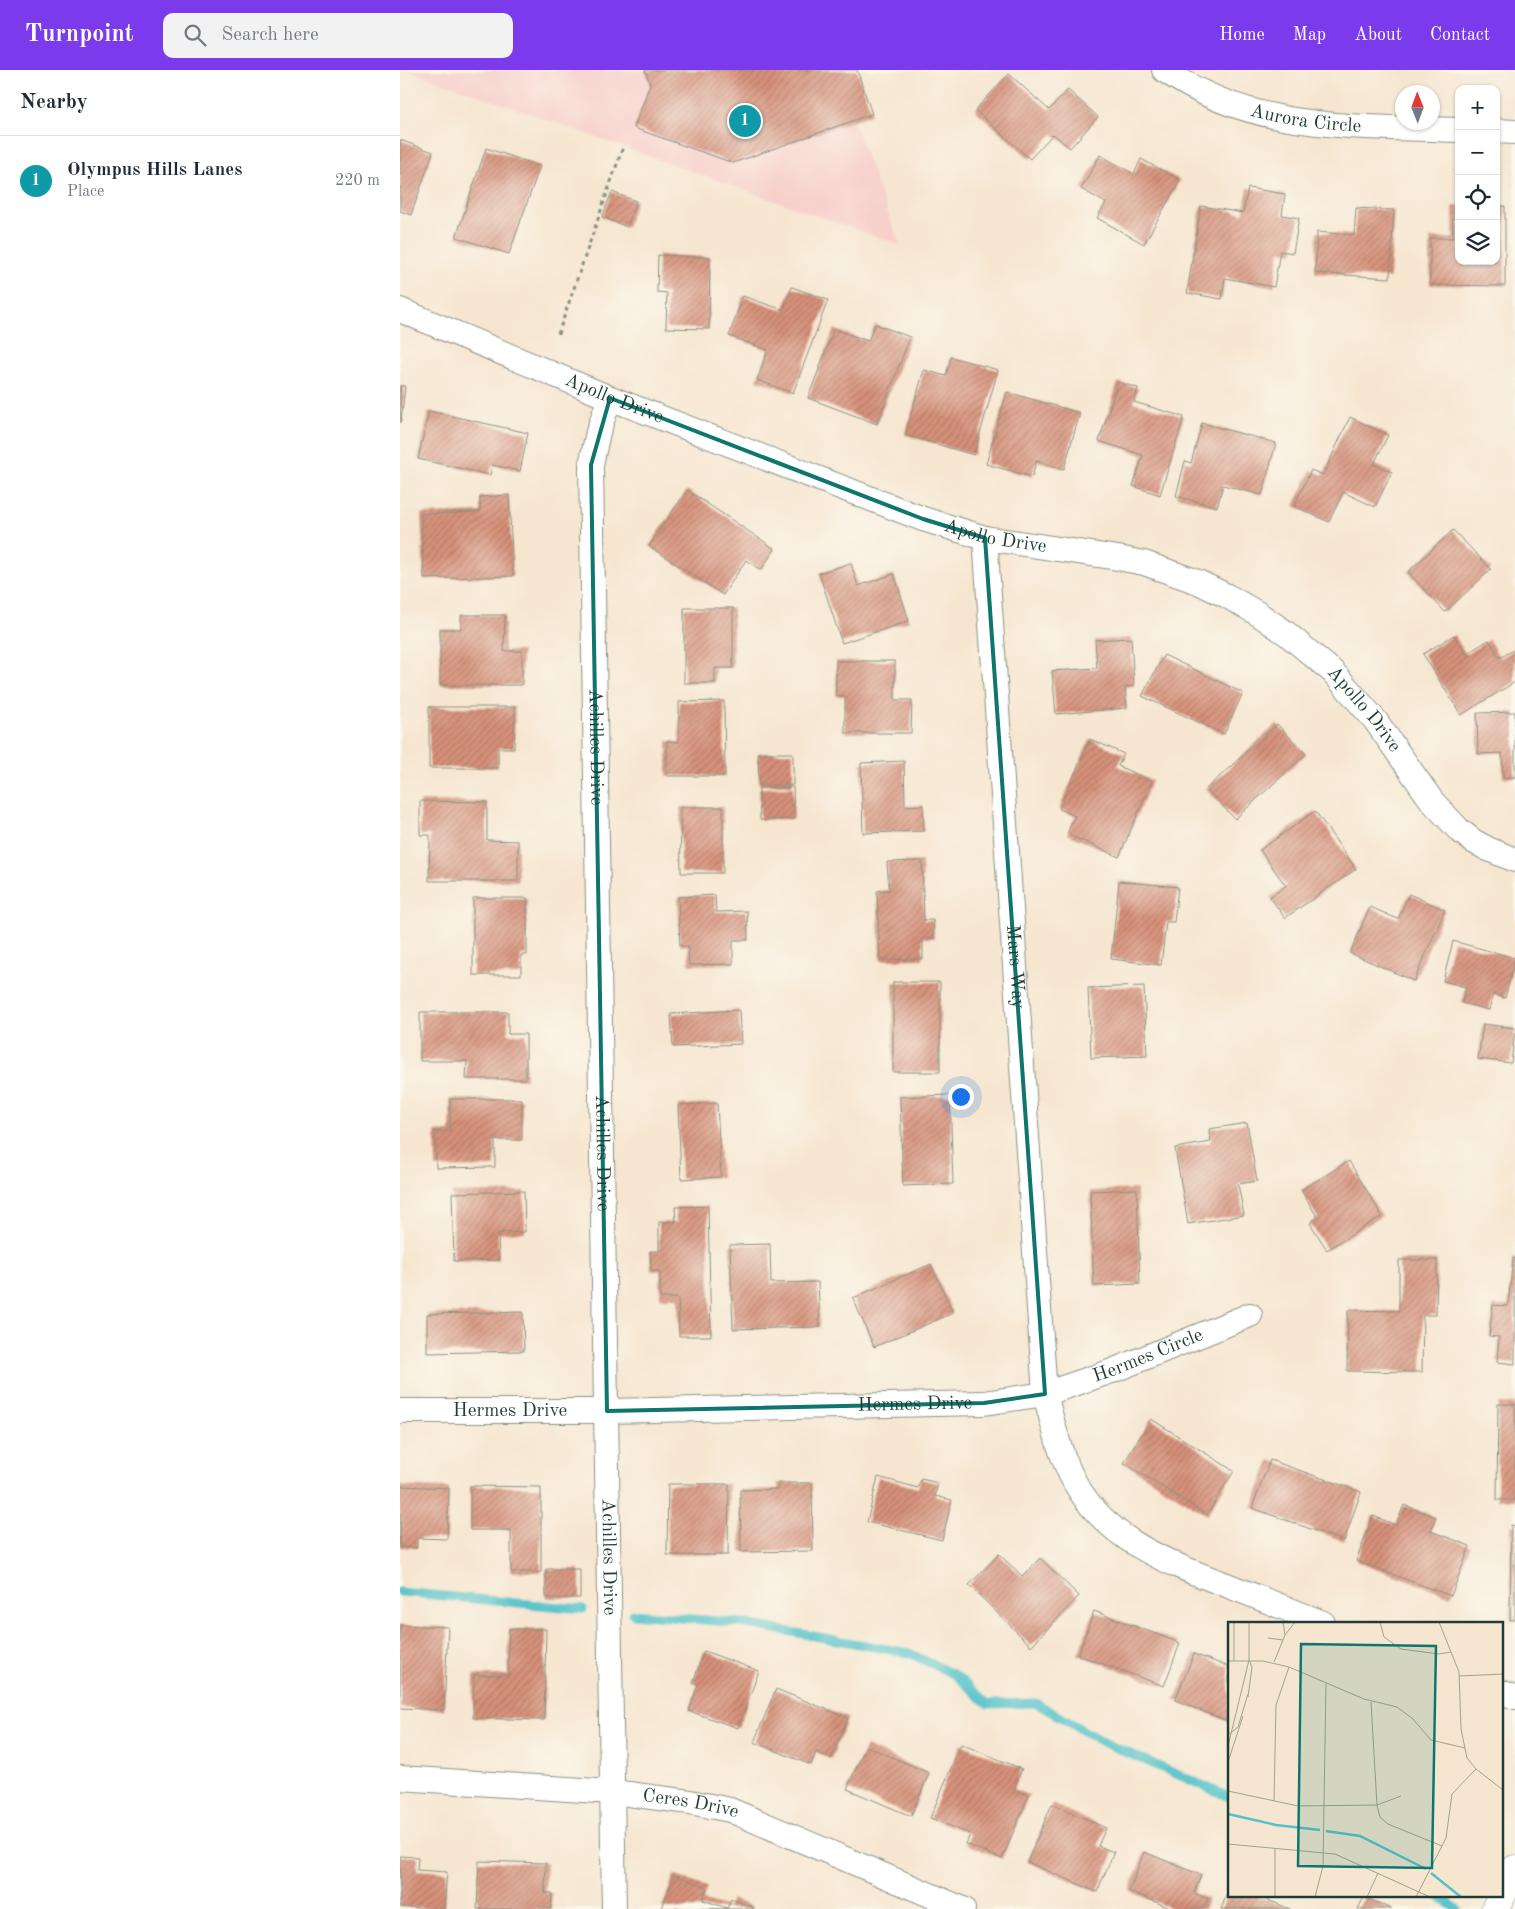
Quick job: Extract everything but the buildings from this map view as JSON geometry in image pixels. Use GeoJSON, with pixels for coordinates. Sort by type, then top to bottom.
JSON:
{"type":"FeatureCollection","features":[{"type":"Feature","properties":{"kind":"street","name":"Aurora Circle"},"geometry":{"type":"LineString","coordinates":[[1164,70],[1177,79],[1223,102],[1264,115],[1302,122],[1455,130]]}},
{"type":"Feature","properties":{"kind":"street"},"geometry":{"type":"LineString","coordinates":[[1500,132],[1515,132]]}},
{"type":"Feature","properties":{"kind":"street","name":"Apollo Drive"},"geometry":{"type":"LineString","coordinates":[[400,310],[610,398],[923,519],[985,538],[1144,563],[1198,582],[1256,613],[1310,652],[1354,694],[1375,720],[1432,801],[1458,829],[1488,850],[1515,860]]}},
{"type":"Feature","properties":{"kind":"street","name":"Achilles Drive"},"geometry":{"type":"LineString","coordinates":[[610,398],[598,432],[591,465],[614,1909]]}},
{"type":"Feature","properties":{"kind":"street","name":"Mars Way"},"geometry":{"type":"LineString","coordinates":[[985,538],[1046,1394]]}},
{"type":"Feature","properties":{"kind":"street","name":"Hermes Circle"},"geometry":{"type":"LineString","coordinates":[[1046,1394],[1112,1372],[1250,1315]]}},
{"type":"Feature","properties":{"kind":"street"},"geometry":{"type":"LineString","coordinates":[[1046,1394],[1060,1449],[1068,1469],[1094,1509],[1111,1526],[1127,1539],[1166,1561],[1320,1622]]}},
{"type":"Feature","properties":{"kind":"street","name":"Hermes Drive"},"geometry":{"type":"LineString","coordinates":[[400,1410],[422,1412],[607,1411],[984,1402],[1046,1394]]}},
{"type":"Feature","properties":{"kind":"street"},"geometry":{"type":"LineString","coordinates":[[1502,1692],[1515,1697]]}},
{"type":"Feature","properties":{"kind":"street","name":"Ceres Drive"},"geometry":{"type":"LineString","coordinates":[[400,1778],[613,1792],[690,1802],[730,1810],[963,1909]]}},
{"type":"Feature","properties":{"kind":"street"},"geometry":{"type":"LineString","coordinates":[[1502,1895],[1515,1869]]}},
{"type":"Feature","properties":{"kind":"street"},"geometry":{"type":"LineString","coordinates":[[1495,1909],[1502,1896]]}},
{"type":"Feature","properties":{"kind":"path"},"geometry":{"type":"LineString","coordinates":[[558,334],[623,147]]}},
{"type":"Feature","properties":{"kind":"highlighted area"},"geometry":{"type":"Polygon","coordinates":[[[610,398],[923,519],[985,538],[1045,1394],[984,1403],[607,1411],[591,465],[610,398]]]}},
{"type":"Feature","properties":{"kind":"shaded area"},"geometry":{"type":"Polygon","coordinates":[[[408,70],[834,70],[900,245],[623,147],[408,70]]]}},
{"type":"Feature","properties":{"kind":"waterway"},"geometry":{"type":"LineString","coordinates":[[400,1592],[583,1609]]}},
{"type":"Feature","properties":{"kind":"waterway"},"geometry":{"type":"LineString","coordinates":[[633,1614],[741,1623],[909,1653],[955,1675],[988,1704],[1036,1703],[1105,1743],[1228,1797]]}},
{"type":"Feature","properties":{"kind":"waterway"},"geometry":{"type":"LineString","coordinates":[[1438,1896],[1457,1909]]}},
{"type":"Feature","properties":{"kind":"place","name":"Olympus Hills Lanes"},"geometry":{"type":"Point","coordinates":[745,121]}}]}
